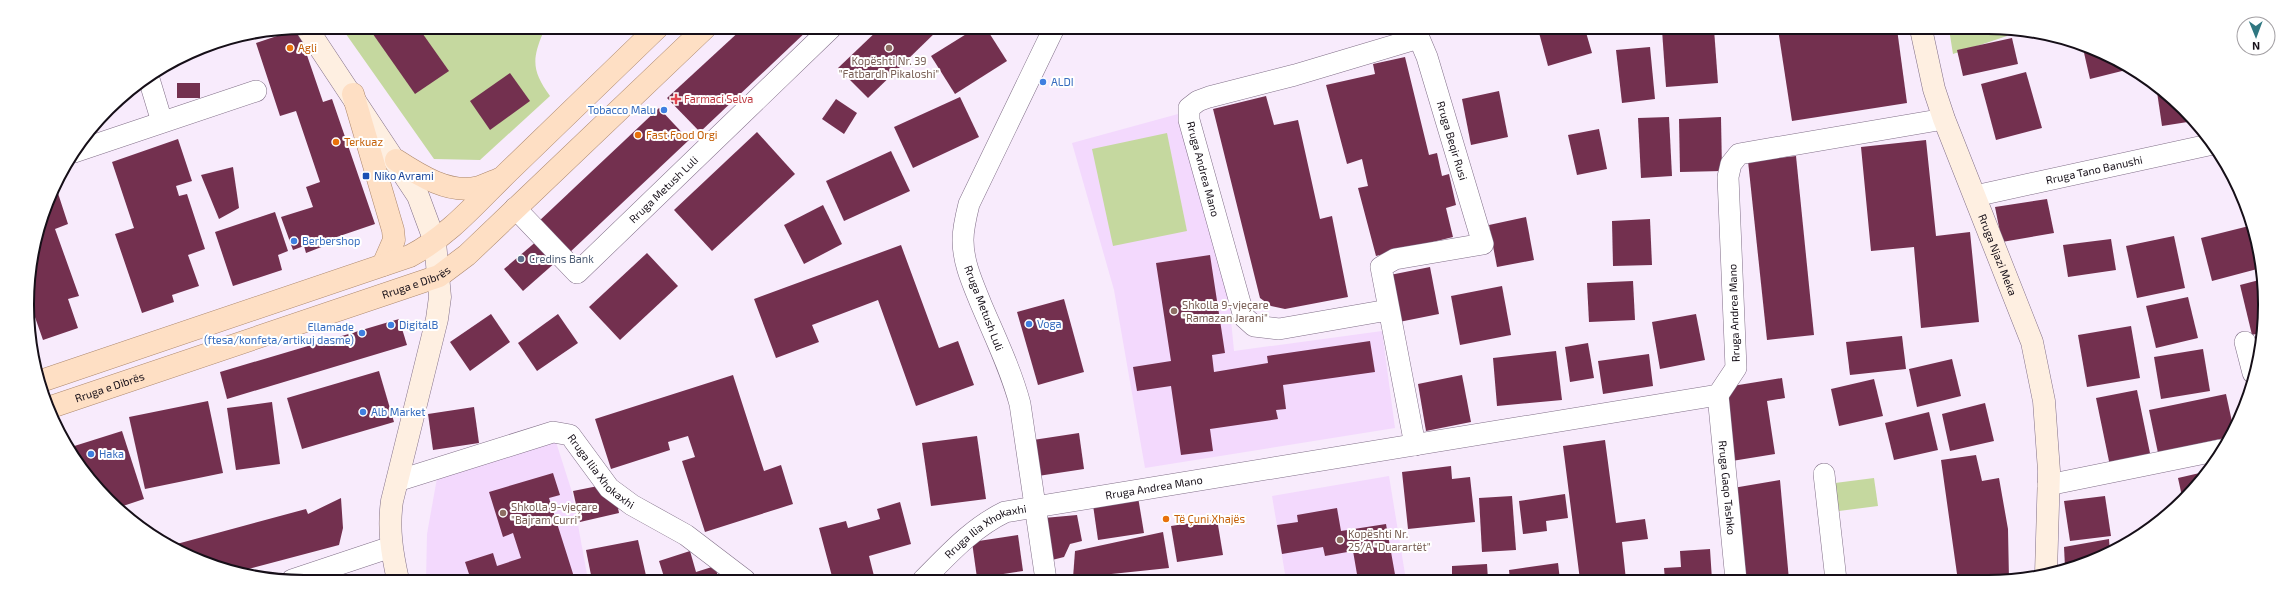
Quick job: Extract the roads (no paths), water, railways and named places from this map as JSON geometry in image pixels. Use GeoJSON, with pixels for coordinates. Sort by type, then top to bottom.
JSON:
{"type":"FeatureCollection","features":[{"type":"Feature","properties":{"kind":"main road"},"geometry":{"type":"LineString","coordinates":[[44,380],[410,256],[435,242],[464,218],[502,178],[652,34]]}},
{"type":"Feature","properties":{"kind":"main road","name":"Rruga e Dibrës"},"geometry":{"type":"LineString","coordinates":[[54,406],[439,276],[467,255],[699,34]]}},
{"type":"Feature","properties":{"kind":"main road"},"geometry":{"type":"LineString","coordinates":[[352,94],[394,230],[394,240],[383,265]]}},
{"type":"Feature","properties":{"kind":"main road"},"geometry":{"type":"LineString","coordinates":[[396,160],[422,177],[452,186],[478,187],[502,178]]}},
{"type":"Feature","properties":{"kind":"street"},"geometry":{"type":"LineString","coordinates":[[311,34],[396,160],[418,196],[435,242],[440,297],[437,319],[396,481],[389,519],[391,547],[397,575]]}},
{"type":"Feature","properties":{"kind":"street","name":"Rruga Metush Luli"},"geometry":{"type":"LineString","coordinates":[[515,208],[577,273],[825,34]]}},
{"type":"Feature","properties":{"kind":"street","name":"Rruga Metush Luli"},"geometry":{"type":"LineString","coordinates":[[1045,575],[1020,404],[1015,385],[972,281],[964,257],[963,240],[964,221],[969,204],[1051,34]]}},
{"type":"Feature","properties":{"kind":"street","name":"Rruga Njazi Meka"},"geometry":{"type":"LineString","coordinates":[[1922,34],[1934,89],[1944,119],[2032,342],[2044,401],[2048,485],[2046,569]]}},
{"type":"Feature","properties":{"kind":"street","name":"Rruga Andrea Mano"},"geometry":{"type":"LineString","coordinates":[[1388,310],[1279,329],[1254,326],[1244,317],[1189,120],[1189,108],[1198,101],[1209,97],[1295,75],[1419,38]]}},
{"type":"Feature","properties":{"kind":"street","name":"Rruga Beqir Rusi"},"geometry":{"type":"LineString","coordinates":[[1388,310],[1381,274],[1381,267],[1385,263],[1395,259],[1482,244],[1427,57],[1419,38]]}},
{"type":"Feature","properties":{"kind":"street"},"geometry":{"type":"LineString","coordinates":[[150,83],[162,122]]}},
{"type":"Feature","properties":{"kind":"street"},"geometry":{"type":"LineString","coordinates":[[84,149],[256,91]]}},
{"type":"Feature","properties":{"kind":"street","name":"Rruga Andrea Mano"},"geometry":{"type":"LineString","coordinates":[[1035,507],[1718,395],[1736,368],[1728,177],[1731,164],[1738,154],[1944,119]]}},
{"type":"Feature","properties":{"kind":"street","name":"Rruga Tano Banushi"},"geometry":{"type":"LineString","coordinates":[[1975,196],[2206,146]]}},
{"type":"Feature","properties":{"kind":"street"},"geometry":{"type":"LineString","coordinates":[[1388,310],[1415,445]]}},
{"type":"Feature","properties":{"kind":"street"},"geometry":{"type":"LineString","coordinates":[[2245,342],[2251,366]]}},
{"type":"Feature","properties":{"kind":"street","name":"Rruga Gaqo Tashko"},"geometry":{"type":"LineString","coordinates":[[1718,395],[1736,575]]}},
{"type":"Feature","properties":{"kind":"street","name":"Rruga Ilia Xhokaxhi"},"geometry":{"type":"LineString","coordinates":[[396,481],[553,432],[570,435],[609,488],[632,505],[686,535],[738,575]]}},
{"type":"Feature","properties":{"kind":"street"},"geometry":{"type":"LineString","coordinates":[[2048,485],[2215,451]]}},
{"type":"Feature","properties":{"kind":"street"},"geometry":{"type":"LineString","coordinates":[[1824,474],[1835,575]]}},
{"type":"Feature","properties":{"kind":"street","name":"Rruga Ilia Xhokaxhi"},"geometry":{"type":"LineString","coordinates":[[928,575],[985,522],[1005,512],[1035,507]]}},
{"type":"Feature","properties":{"kind":"street"},"geometry":{"type":"LineString","coordinates":[[307,575],[391,547]]}},
{"type":"Feature","properties":{"kind":"place","name":"Agli"},"geometry":{"type":"Point","coordinates":[290,48]}},
{"type":"Feature","properties":{"kind":"place","name":"Kopështi Nr. 39 \"Fatbardh Pikaloshi\""},"geometry":{"type":"Point","coordinates":[889,48]}},
{"type":"Feature","properties":{"kind":"place","name":"ALDI"},"geometry":{"type":"Point","coordinates":[1043,82]}},
{"type":"Feature","properties":{"kind":"place","name":"Farmaci Selva"},"geometry":{"type":"Point","coordinates":[676,99]}},
{"type":"Feature","properties":{"kind":"place","name":"Tobacco Malu"},"geometry":{"type":"Point","coordinates":[664,110]}},
{"type":"Feature","properties":{"kind":"place","name":"Fast Food Orgi"},"geometry":{"type":"Point","coordinates":[638,135]}},
{"type":"Feature","properties":{"kind":"place","name":"Terkuaz"},"geometry":{"type":"Point","coordinates":[336,142]}},
{"type":"Feature","properties":{"kind":"place","name":"Niko Avrami"},"geometry":{"type":"Point","coordinates":[366,176]}},
{"type":"Feature","properties":{"kind":"place","name":"Berbershop"},"geometry":{"type":"Point","coordinates":[294,241]}},
{"type":"Feature","properties":{"kind":"place","name":"Credins Bank"},"geometry":{"type":"Point","coordinates":[521,259]}},
{"type":"Feature","properties":{"kind":"place","name":"Shkolla 9-vjeçare \"Ramazan Jarani\""},"geometry":{"type":"Point","coordinates":[1174,311]}},
{"type":"Feature","properties":{"kind":"place","name":"Voga"},"geometry":{"type":"Point","coordinates":[1029,324]}},
{"type":"Feature","properties":{"kind":"place","name":"DigitalB"},"geometry":{"type":"Point","coordinates":[391,325]}},
{"type":"Feature","properties":{"kind":"place","name":"Ellamade (ftesa/konfeta/artikuj dasme)"},"geometry":{"type":"Point","coordinates":[362,333]}},
{"type":"Feature","properties":{"kind":"place","name":"Alb Market"},"geometry":{"type":"Point","coordinates":[363,412]}},
{"type":"Feature","properties":{"kind":"place","name":"Haka"},"geometry":{"type":"Point","coordinates":[91,454]}},
{"type":"Feature","properties":{"kind":"place","name":"Shkolla 9-vjeçare \"Bajram Curri\""},"geometry":{"type":"Point","coordinates":[503,513]}},
{"type":"Feature","properties":{"kind":"place","name":"Të Çuni Xhajës"},"geometry":{"type":"Point","coordinates":[1166,519]}},
{"type":"Feature","properties":{"kind":"place","name":"Kopështi Nr. 25/A \"Duarartët\""},"geometry":{"type":"Point","coordinates":[1340,540]}}]}
